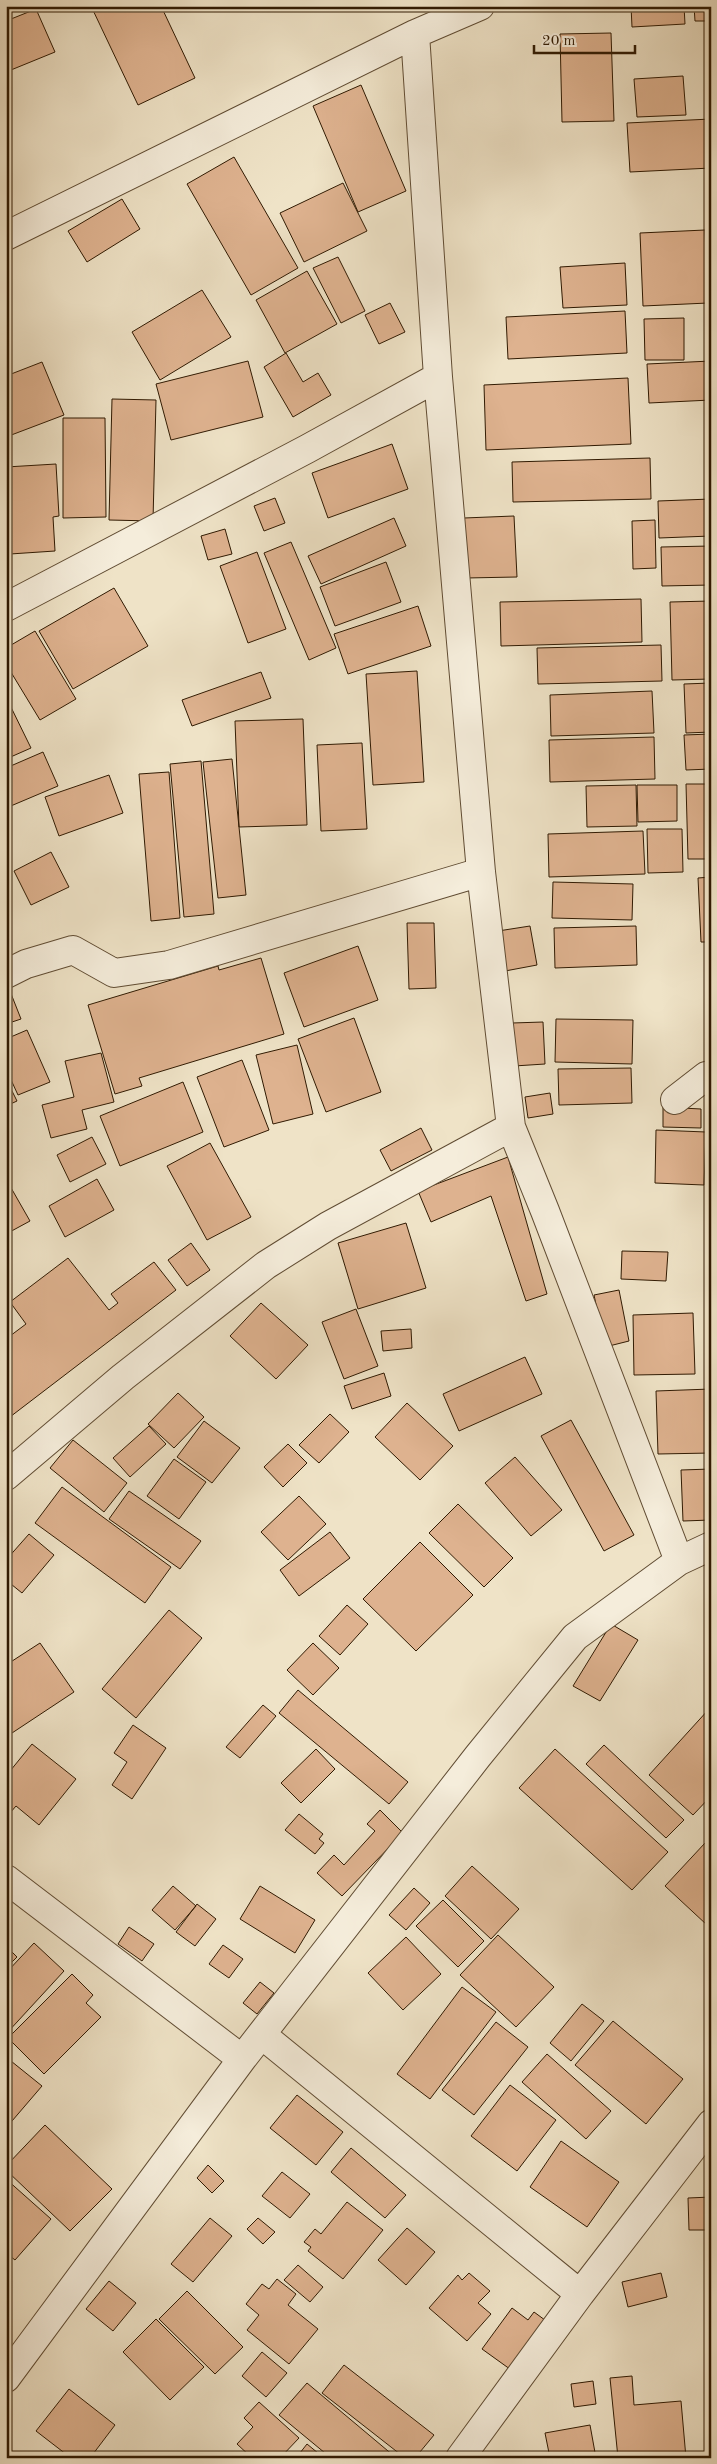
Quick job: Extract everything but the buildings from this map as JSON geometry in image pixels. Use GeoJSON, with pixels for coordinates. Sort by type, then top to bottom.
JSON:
{"type":"FeatureCollection","features":[{"type":"Feature","properties":{"kind":"street"},"geometry":{"type":"LineString","coordinates":[[6,236],[415,34],[480,6]]}},
{"type":"Feature","properties":{"kind":"street"},"geometry":{"type":"LineString","coordinates":[[415,34],[438,377],[481,872],[511,1127],[679,1561]]}},
{"type":"Feature","properties":{"kind":"street"},"geometry":{"type":"LineString","coordinates":[[6,607],[307,449],[438,377]]}},
{"type":"Feature","properties":{"kind":"street"},"geometry":{"type":"LineString","coordinates":[[6,974],[26,964],[73,950],[114,973],[169,966],[481,872]]}},
{"type":"Feature","properties":{"kind":"street"},"geometry":{"type":"LineString","coordinates":[[676,1100],[706,1076],[711,1075]]}},
{"type":"Feature","properties":{"kind":"street"},"geometry":{"type":"LineString","coordinates":[[6,1476],[123,1377],[266,1265],[328,1226],[511,1127]]}},
{"type":"Feature","properties":{"kind":"street"},"geometry":{"type":"LineString","coordinates":[[6,2378],[242,2059],[478,1756],[575,1637],[679,1561],[711,1546]]}},
{"type":"Feature","properties":{"kind":"street"},"geometry":{"type":"LineString","coordinates":[[6,1879],[242,2059]]}},
{"type":"Feature","properties":{"kind":"street"},"geometry":{"type":"LineString","coordinates":[[262,2035],[580,2294]]}},
{"type":"Feature","properties":{"kind":"street"},"geometry":{"type":"LineString","coordinates":[[460,2458],[580,2294],[701,2150],[711,2124]]}}]}
